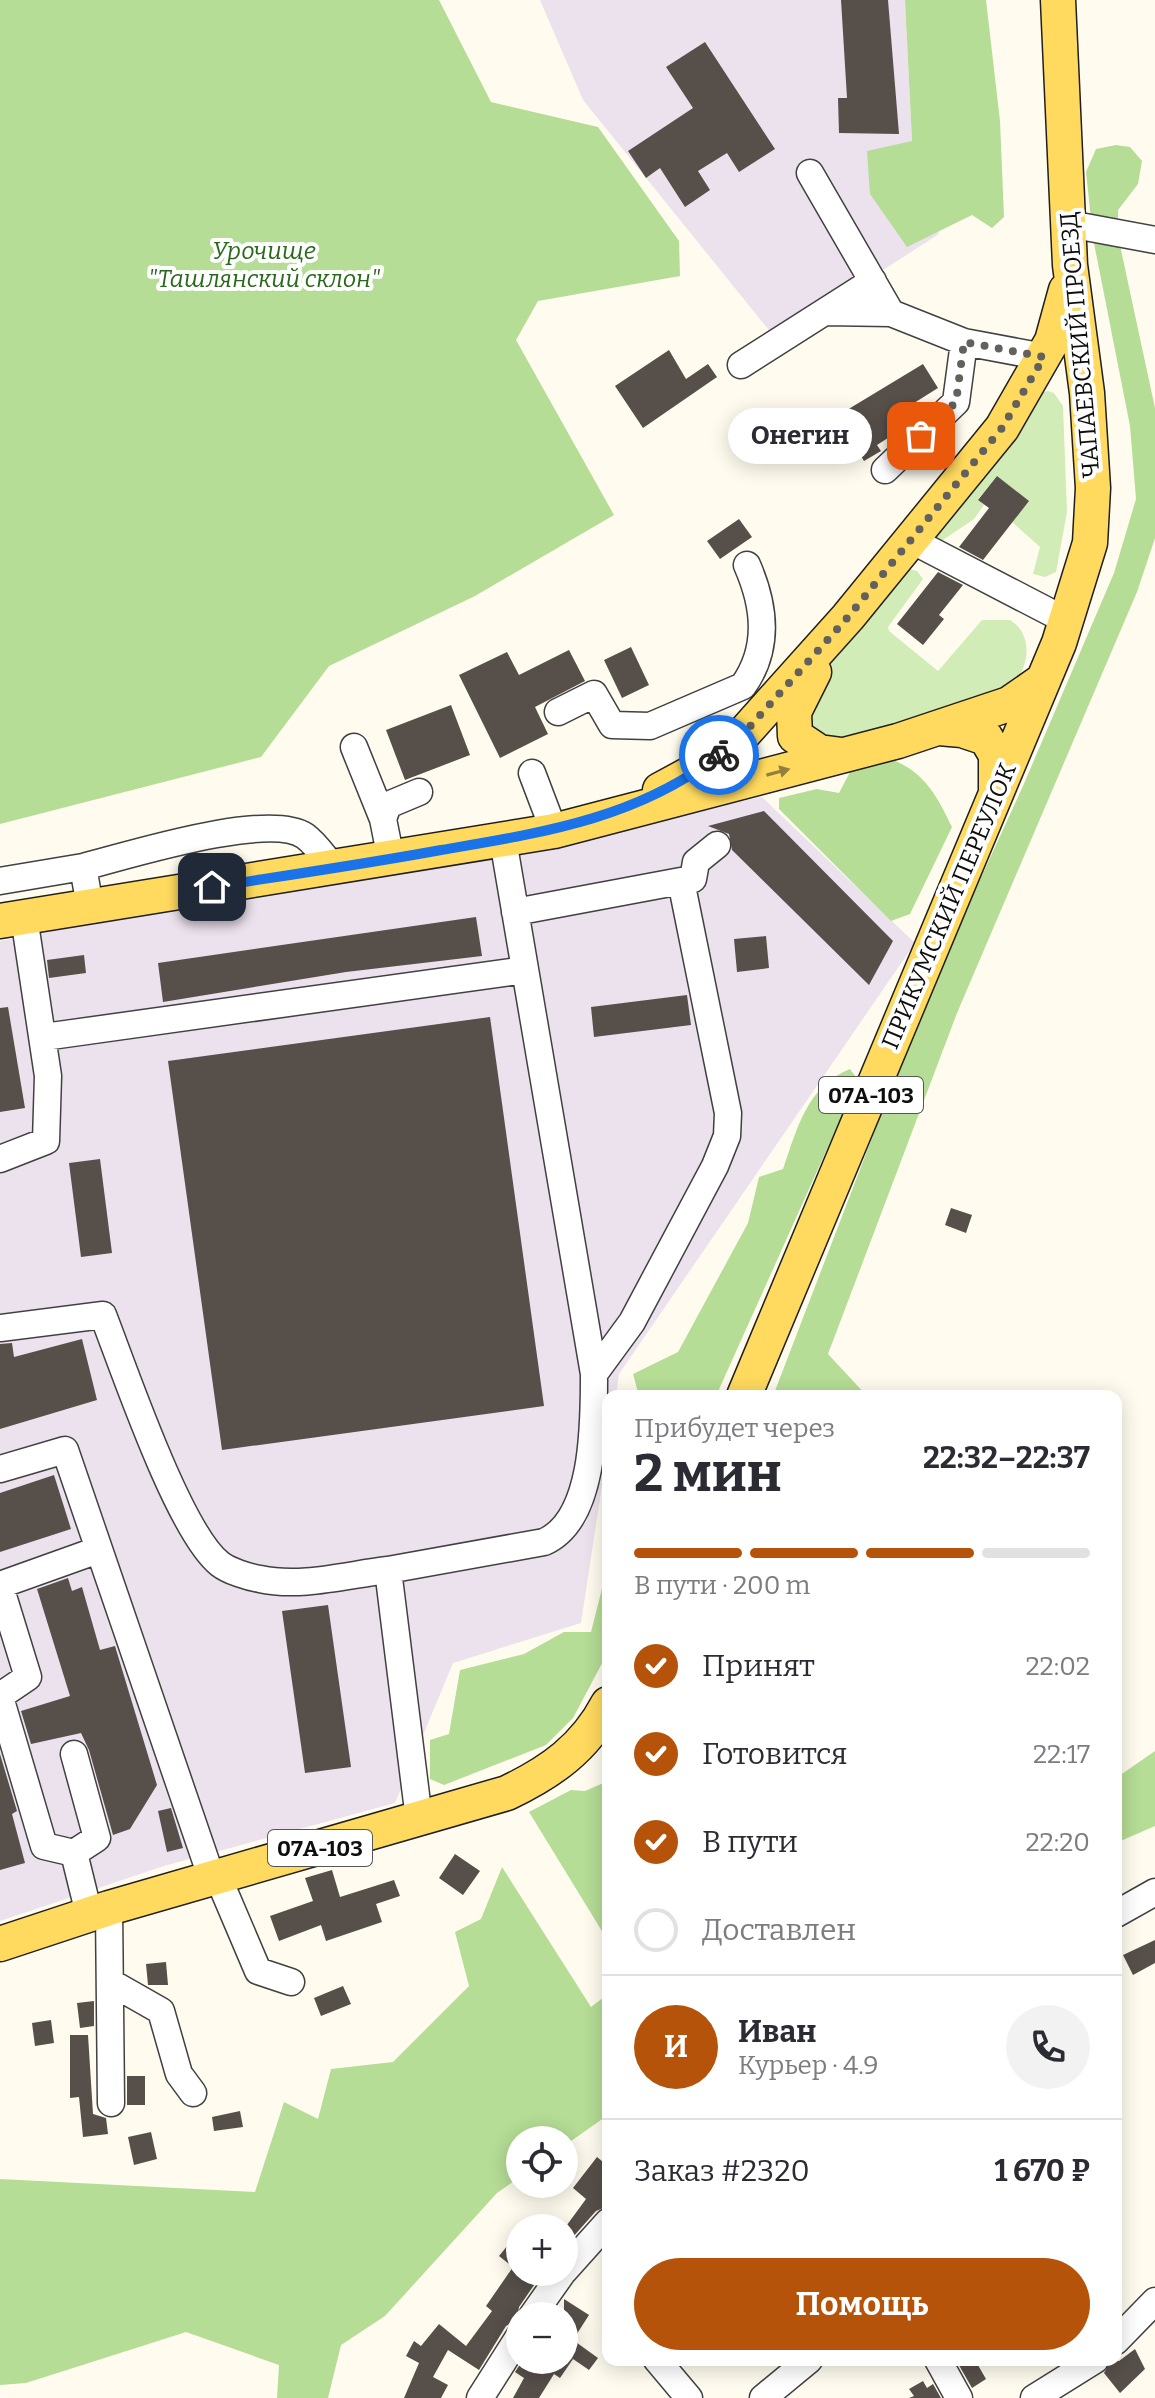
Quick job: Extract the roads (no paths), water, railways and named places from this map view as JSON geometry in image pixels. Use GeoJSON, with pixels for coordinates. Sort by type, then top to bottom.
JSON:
{"type":"FeatureCollection","features":[{"type":"Feature","properties":{"kind":"main road","name":"ЧАПАЕВСКИЙ ПРОЕЗД"},"geometry":{"type":"LineString","coordinates":[[1042,681],[1067,621],[1090,543],[1093,488],[1087,393],[1070,265],[1058,0]]}},
{"type":"Feature","properties":{"kind":"main road"},"geometry":{"type":"LineString","coordinates":[[595,821],[677,782],[737,741],[848,617],[1002,428],[1044,357],[1061,313],[1070,265]]}},
{"type":"Feature","properties":{"kind":"main road"},"geometry":{"type":"LineString","coordinates":[[842,755],[819,752],[804,745],[795,736],[792,723],[801,693],[848,617]]}},
{"type":"Feature","properties":{"kind":"main road"},"geometry":{"type":"LineString","coordinates":[[12,919],[554,831],[935,728],[1009,704],[1042,681]]}},
{"type":"Feature","properties":{"kind":"main road","name":"ПРИКУМСКИЙ ПЕРЕУЛОК"},"geometry":{"type":"LineString","coordinates":[[747,1390],[1042,681]]}},
{"type":"Feature","properties":{"kind":"main road"},"geometry":{"type":"LineString","coordinates":[[935,728],[962,730],[986,738],[996,755],[996,793]]}},
{"type":"Feature","properties":{"kind":"main road","name":"07А-103"},"geometry":{"type":"LineString","coordinates":[[0,1944],[99,1911],[507,1793],[548,1773],[578,1748],[602,1713]]}},
{"type":"Feature","properties":{"kind":"street"},"geometry":{"type":"LineString","coordinates":[[810,173],[891,313]]}},
{"type":"Feature","properties":{"kind":"street"},"geometry":{"type":"LineString","coordinates":[[1069,224],[1155,240]]}},
{"type":"Feature","properties":{"kind":"street"},"geometry":{"type":"LineString","coordinates":[[741,365],[873,281]]}},
{"type":"Feature","properties":{"kind":"street"},"geometry":{"type":"LineString","coordinates":[[825,312],[891,313],[964,342],[1044,357]]}},
{"type":"Feature","properties":{"kind":"street"},"geometry":{"type":"LineString","coordinates":[[885,470],[956,402],[964,342]]}},
{"type":"Feature","properties":{"kind":"street"},"geometry":{"type":"LineString","coordinates":[[911,540],[1067,621]]}},
{"type":"Feature","properties":{"kind":"street"},"geometry":{"type":"LineString","coordinates":[[558,712],[594,694],[612,725],[650,726],[743,686],[758,657],[763,622],[763,605],[747,565]]}},
{"type":"Feature","properties":{"kind":"street"},"geometry":{"type":"LineString","coordinates":[[354,747],[383,819],[391,859]]}},
{"type":"Feature","properties":{"kind":"street"},"geometry":{"type":"LineString","coordinates":[[532,773],[554,831]]}},
{"type":"Feature","properties":{"kind":"street"},"geometry":{"type":"LineString","coordinates":[[383,819],[388,805],[419,792]]}},
{"type":"Feature","properties":{"kind":"street"},"geometry":{"type":"LineString","coordinates":[[0,881],[83,867],[188,840],[272,826],[304,835],[334,868]]}},
{"type":"Feature","properties":{"kind":"street"},"geometry":{"type":"LineString","coordinates":[[0,1328],[103,1315],[149,1432],[196,1536],[221,1565],[257,1579],[289,1583],[388,1570],[544,1542],[560,1535],[573,1519],[582,1491],[594,1428],[594,1374],[503,840]]}},
{"type":"Feature","properties":{"kind":"street"},"geometry":{"type":"LineString","coordinates":[[515,912],[693,879],[696,862],[717,845]]}},
{"type":"Feature","properties":{"kind":"street"},"geometry":{"type":"LineString","coordinates":[[83,867],[90,906]]}},
{"type":"Feature","properties":{"kind":"street"},"geometry":{"type":"LineString","coordinates":[[594,1374],[632,1322],[715,1166],[727,1136],[728,1113],[681,881]]}},
{"type":"Feature","properties":{"kind":"street"},"geometry":{"type":"LineString","coordinates":[[0,1159],[46,1141],[48,1076],[44,1037],[12,919]]}},
{"type":"Feature","properties":{"kind":"street"},"geometry":{"type":"LineString","coordinates":[[44,1037],[525,970]]}},
{"type":"Feature","properties":{"kind":"street"},"geometry":{"type":"LineString","coordinates":[[0,1469],[65,1450],[215,1878],[258,1971],[291,1982]]}},
{"type":"Feature","properties":{"kind":"street"},"geometry":{"type":"LineString","coordinates":[[74,1754],[97,1838],[74,1853],[44,1846],[0,1696],[28,1677],[0,1586],[98,1550]]}},
{"type":"Feature","properties":{"kind":"street"},"geometry":{"type":"LineString","coordinates":[[388,1570],[419,1819]]}},
{"type":"Feature","properties":{"kind":"street"},"geometry":{"type":"LineString","coordinates":[[74,1853],[99,1911],[110,1982],[111,2103]]}},
{"type":"Feature","properties":{"kind":"street"},"geometry":{"type":"LineString","coordinates":[[1122,1911],[1155,1892]]}},
{"type":"Feature","properties":{"kind":"street"},"geometry":{"type":"LineString","coordinates":[[110,1982],[161,2011],[179,2074],[193,2093]]}},
{"type":"Feature","properties":{"kind":"street"},"geometry":{"type":"LineString","coordinates":[[578,2256],[602,2229]]}},
{"type":"Feature","properties":{"kind":"street"},"geometry":{"type":"LineString","coordinates":[[1122,2335],[1155,2301]]}},
{"type":"Feature","properties":{"kind":"street"},"geometry":{"type":"LineString","coordinates":[[480,2398],[506,2357]]}},
{"type":"Feature","properties":{"kind":"street"},"geometry":{"type":"LineString","coordinates":[[662,2366],[689,2398]]}},
{"type":"Feature","properties":{"kind":"street"},"geometry":{"type":"LineString","coordinates":[[763,2398],[802,2366]]}},
{"type":"Feature","properties":{"kind":"street"},"geometry":{"type":"LineString","coordinates":[[941,2366],[959,2398]]}},
{"type":"Feature","properties":{"kind":"street"},"geometry":{"type":"LineString","coordinates":[[1034,2398],[1085,2366]]}},
{"type":"Feature","properties":{"kind":"place","name":"Онегин"},"geometry":{"type":"Point","coordinates":[921,436]}},
{"type":"Feature","properties":{"kind":"park label","name":"Урочище \"Ташлянский склон\""},"geometry":{"type":"Point","coordinates":[264,265]}}]}
